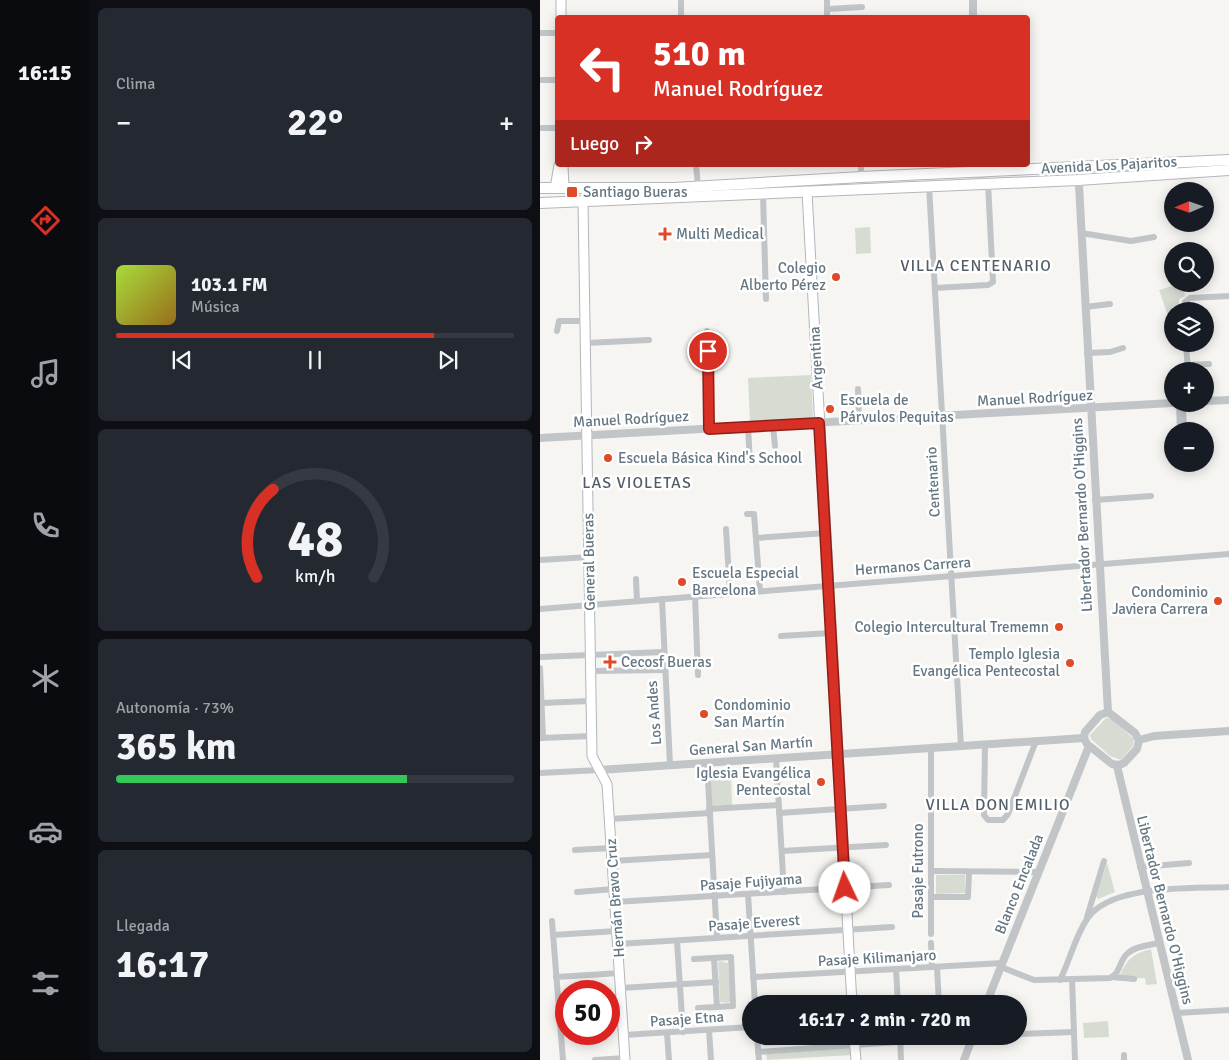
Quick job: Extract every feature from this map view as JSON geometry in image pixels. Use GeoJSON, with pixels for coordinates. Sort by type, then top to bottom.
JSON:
{"type":"FeatureCollection","features":[{"type":"Feature","properties":{"kind":"main road"},"geometry":{"type":"LineString","coordinates":[[561,0],[561,15]]}},
{"type":"Feature","properties":{"kind":"main road","name":"Avenida Los Pajaritos"},"geometry":{"type":"LineString","coordinates":[[540,188],[637,190],[798,182],[981,168],[1078,167],[1229,160]]}},
{"type":"Feature","properties":{"kind":"main road"},"geometry":{"type":"LineString","coordinates":[[559,167],[560,188]]}},
{"type":"Feature","properties":{"kind":"main road"},"geometry":{"type":"LineString","coordinates":[[540,203],[554,198],[560,188],[563,167]]}},
{"type":"Feature","properties":{"kind":"main road","name":"Avenida Los Pajaritos"},"geometry":{"type":"LineString","coordinates":[[540,203],[1078,180],[1229,170]]}},
{"type":"Feature","properties":{"kind":"main road"},"geometry":{"type":"LineString","coordinates":[[798,182],[806,192]]}},
{"type":"Feature","properties":{"kind":"main road","name":"Argentina"},"geometry":{"type":"LineString","coordinates":[[806,192],[851,995]]}},
{"type":"Feature","properties":{"kind":"main road","name":"General Bueras"},"geometry":{"type":"LineString","coordinates":[[583,202],[592,759],[599,770]]}},
{"type":"Feature","properties":{"kind":"main road","name":"Hernán Bravo Cruz"},"geometry":{"type":"LineString","coordinates":[[599,770],[607,781],[620,980]]}},
{"type":"Feature","properties":{"kind":"main road","name":"Hernán Bravo Cruz"},"geometry":{"type":"LineString","coordinates":[[620,988],[625,1059]]}},
{"type":"Feature","properties":{"kind":"main road"},"geometry":{"type":"LineString","coordinates":[[855,1046],[856,1060]]}},
{"type":"Feature","properties":{"kind":"street"},"geometry":{"type":"LineString","coordinates":[[681,0],[682,15]]}},
{"type":"Feature","properties":{"kind":"street"},"geometry":{"type":"LineString","coordinates":[[827,0],[827,15],[862,7]]}},
{"type":"Feature","properties":{"kind":"street"},"geometry":{"type":"LineString","coordinates":[[973,0],[974,15]]}},
{"type":"Feature","properties":{"kind":"street"},"geometry":{"type":"LineString","coordinates":[[540,33],[555,33]]}},
{"type":"Feature","properties":{"kind":"street"},"geometry":{"type":"LineString","coordinates":[[540,80],[555,80]]}},
{"type":"Feature","properties":{"kind":"street"},"geometry":{"type":"LineString","coordinates":[[540,128],[555,128]]}},
{"type":"Feature","properties":{"kind":"street"},"geometry":{"type":"LineString","coordinates":[[696,167],[698,186]]}},
{"type":"Feature","properties":{"kind":"street"},"geometry":{"type":"LineString","coordinates":[[861,167],[861,177]]}},
{"type":"Feature","properties":{"kind":"street","name":"Libertador Bernardo O'Higgins"},"geometry":{"type":"LineString","coordinates":[[1078,167],[1094,500],[1108,712]]}},
{"type":"Feature","properties":{"kind":"street"},"geometry":{"type":"LineString","coordinates":[[935,288],[988,285],[993,282],[985,184],[981,168]]}},
{"type":"Feature","properties":{"kind":"street","name":"Centenario"},"geometry":{"type":"LineString","coordinates":[[929,186],[960,746]]}},
{"type":"Feature","properties":{"kind":"street"},"geometry":{"type":"LineString","coordinates":[[763,194],[766,299]]}},
{"type":"Feature","properties":{"kind":"street"},"geometry":{"type":"LineString","coordinates":[[1081,232],[1131,241],[1154,237]]}},
{"type":"Feature","properties":{"kind":"street"},"geometry":{"type":"LineString","coordinates":[[1185,302],[1190,298],[1229,296]]}},
{"type":"Feature","properties":{"kind":"street"},"geometry":{"type":"LineString","coordinates":[[1085,307],[1110,304]]}},
{"type":"Feature","properties":{"kind":"street"},"geometry":{"type":"LineString","coordinates":[[557,332],[559,321],[586,321]]}},
{"type":"Feature","properties":{"kind":"street"},"geometry":{"type":"LineString","coordinates":[[707,331],[709,429]]}},
{"type":"Feature","properties":{"kind":"street"},"geometry":{"type":"LineString","coordinates":[[586,343],[649,340]]}},
{"type":"Feature","properties":{"kind":"street"},"geometry":{"type":"LineString","coordinates":[[1087,353],[1110,352],[1123,348]]}},
{"type":"Feature","properties":{"kind":"street"},"geometry":{"type":"LineString","coordinates":[[858,389],[860,421]]}},
{"type":"Feature","properties":{"kind":"street"},"geometry":{"type":"LineString","coordinates":[[1214,401],[1229,400]]}},
{"type":"Feature","properties":{"kind":"street","name":"Manuel Rodríguez"},"geometry":{"type":"LineString","coordinates":[[540,438],[709,429],[748,429],[819,423],[1164,404]]}},
{"type":"Feature","properties":{"kind":"street"},"geometry":{"type":"LineString","coordinates":[[774,426],[775,446]]}},
{"type":"Feature","properties":{"kind":"street"},"geometry":{"type":"LineString","coordinates":[[748,429],[750,462]]}},
{"type":"Feature","properties":{"kind":"street"},"geometry":{"type":"LineString","coordinates":[[1094,500],[1151,496]]}},
{"type":"Feature","properties":{"kind":"street"},"geometry":{"type":"LineString","coordinates":[[747,514],[754,514],[760,591]]}},
{"type":"Feature","properties":{"kind":"street"},"geometry":{"type":"LineString","coordinates":[[726,529],[730,593]]}},
{"type":"Feature","properties":{"kind":"street"},"geometry":{"type":"LineString","coordinates":[[756,538],[826,532]]}},
{"type":"Feature","properties":{"kind":"street","name":"Hermanos Carrera"},"geometry":{"type":"LineString","coordinates":[[540,609],[1229,554]]}},
{"type":"Feature","properties":{"kind":"street"},"geometry":{"type":"LineString","coordinates":[[540,560],[589,557]]}},
{"type":"Feature","properties":{"kind":"street"},"geometry":{"type":"LineString","coordinates":[[636,580],[637,601]]}},
{"type":"Feature","properties":{"kind":"street"},"geometry":{"type":"LineString","coordinates":[[695,596],[698,675]]}},
{"type":"Feature","properties":{"kind":"street","name":"Los Andes"},"geometry":{"type":"LineString","coordinates":[[662,599],[670,765]]}},
{"type":"Feature","properties":{"kind":"street"},"geometry":{"type":"LineString","coordinates":[[781,636],[831,633]]}},
{"type":"Feature","properties":{"kind":"street"},"geometry":{"type":"LineString","coordinates":[[540,657],[664,652]]}},
{"type":"Feature","properties":{"kind":"street"},"geometry":{"type":"LineString","coordinates":[[540,668],[541,738],[592,736]]}},
{"type":"Feature","properties":{"kind":"street"},"geometry":{"type":"LineString","coordinates":[[591,671],[664,670]]}},
{"type":"Feature","properties":{"kind":"street"},"geometry":{"type":"LineString","coordinates":[[541,703],[591,701]]}},
{"type":"Feature","properties":{"kind":"street"},"geometry":{"type":"LineString","coordinates":[[1108,712],[1135,733],[1139,740],[1138,746],[1124,763],[1117,766],[1089,746],[1084,738],[1085,732],[1100,715],[1108,712]]}},
{"type":"Feature","properties":{"kind":"street"},"geometry":{"type":"LineString","coordinates":[[1139,740],[1154,736],[1229,732]]}},
{"type":"Feature","properties":{"kind":"street","name":"General San Martín"},"geometry":{"type":"LineString","coordinates":[[540,773],[1084,738]]}},
{"type":"Feature","properties":{"kind":"street"},"geometry":{"type":"LineString","coordinates":[[984,745],[983,813],[988,820],[1006,818],[1036,742]]}},
{"type":"Feature","properties":{"kind":"street","name":"Blanco Encalada"},"geometry":{"type":"LineString","coordinates":[[990,995],[1089,746]]}},
{"type":"Feature","properties":{"kind":"street","name":"Pasaje Futrono"},"geometry":{"type":"LineString","coordinates":[[931,748],[931,934]]}},
{"type":"Feature","properties":{"kind":"street"},"geometry":{"type":"LineString","coordinates":[[776,758],[784,892]]}},
{"type":"Feature","properties":{"kind":"street"},"geometry":{"type":"LineString","coordinates":[[707,763],[717,938]]}},
{"type":"Feature","properties":{"kind":"street","name":"Libertador Bernardo O'Higgins"},"geometry":{"type":"LineString","coordinates":[[1117,766],[1188,1060]]}},
{"type":"Feature","properties":{"kind":"street"},"geometry":{"type":"LineString","coordinates":[[610,819],[779,805]]}},
{"type":"Feature","properties":{"kind":"street"},"geometry":{"type":"LineString","coordinates":[[779,813],[884,806]]}},
{"type":"Feature","properties":{"kind":"street"},"geometry":{"type":"LineString","coordinates":[[782,851],[886,845]]}},
{"type":"Feature","properties":{"kind":"street"},"geometry":{"type":"LineString","coordinates":[[576,850],[612,848]]}},
{"type":"Feature","properties":{"kind":"street"},"geometry":{"type":"LineString","coordinates":[[612,861],[712,855]]}},
{"type":"Feature","properties":{"kind":"street"},"geometry":{"type":"LineString","coordinates":[[1060,980],[1087,919],[1104,861]]}},
{"type":"Feature","properties":{"kind":"street"},"geometry":{"type":"LineString","coordinates":[[1140,867],[1189,863]]}},
{"type":"Feature","properties":{"kind":"street"},"geometry":{"type":"LineString","coordinates":[[931,871],[1039,872]]}},
{"type":"Feature","properties":{"kind":"street"},"geometry":{"type":"LineString","coordinates":[[931,897],[968,896],[969,872]]}},
{"type":"Feature","properties":{"kind":"street","name":"Pasaje Fujiyama"},"geometry":{"type":"LineString","coordinates":[[615,902],[889,886]]}},
{"type":"Feature","properties":{"kind":"street"},"geometry":{"type":"LineString","coordinates":[[1087,919],[1097,908],[1110,900],[1146,892],[1229,887]]}},
{"type":"Feature","properties":{"kind":"street"},"geometry":{"type":"LineString","coordinates":[[577,892],[614,889]]}},
{"type":"Feature","properties":{"kind":"street"},"geometry":{"type":"LineString","coordinates":[[748,894],[755,995]]}},
{"type":"Feature","properties":{"kind":"street"},"geometry":{"type":"LineString","coordinates":[[552,921],[557,980]]}},
{"type":"Feature","properties":{"kind":"street","name":"Pasaje Everest"},"geometry":{"type":"LineString","coordinates":[[618,944],[892,927]]}},
{"type":"Feature","properties":{"kind":"street"},"geometry":{"type":"LineString","coordinates":[[553,935],[617,931]]}},
{"type":"Feature","properties":{"kind":"street"},"geometry":{"type":"LineString","coordinates":[[677,941],[683,1032]]}},
{"type":"Feature","properties":{"kind":"street"},"geometry":{"type":"LineString","coordinates":[[1112,978],[1118,972],[1124,958],[1130,951],[1159,943]]}},
{"type":"Feature","properties":{"kind":"street"},"geometry":{"type":"LineString","coordinates":[[931,944],[939,995]]}},
{"type":"Feature","properties":{"kind":"street"},"geometry":{"type":"LineString","coordinates":[[694,959],[731,957],[733,1006],[698,1008]]}},
{"type":"Feature","properties":{"kind":"street"},"geometry":{"type":"LineString","coordinates":[[714,958],[717,1007]]}},
{"type":"Feature","properties":{"kind":"street","name":"Pasaje Kilimanjaro"},"geometry":{"type":"LineString","coordinates":[[754,976],[1002,965],[1030,979],[1134,979]]}},
{"type":"Feature","properties":{"kind":"street"},"geometry":{"type":"LineString","coordinates":[[896,969],[897,995]]}},
{"type":"Feature","properties":{"kind":"street"},"geometry":{"type":"LineString","coordinates":[[556,977],[620,973]]}},
{"type":"Feature","properties":{"kind":"street"},"geometry":{"type":"LineString","coordinates":[[1072,979],[1075,1060]]}},
{"type":"Feature","properties":{"kind":"street"},"geometry":{"type":"LineString","coordinates":[[620,988],[716,982]]}},
{"type":"Feature","properties":{"kind":"street"},"geometry":{"type":"LineString","coordinates":[[1177,1013],[1229,1010]]}},
{"type":"Feature","properties":{"kind":"street","name":"Pasaje Etna"},"geometry":{"type":"LineString","coordinates":[[624,1035],[742,1028]]}},
{"type":"Feature","properties":{"kind":"street"},"geometry":{"type":"LineString","coordinates":[[709,1030],[711,1060]]}},
{"type":"Feature","properties":{"kind":"street"},"geometry":{"type":"LineString","coordinates":[[667,1032],[669,1060]]}},
{"type":"Feature","properties":{"kind":"street"},"geometry":{"type":"LineString","coordinates":[[1027,1034],[1074,1032]]}},
{"type":"Feature","properties":{"kind":"street"},"geometry":{"type":"LineString","coordinates":[[563,1045],[563,1060]]}},
{"type":"Feature","properties":{"kind":"street"},"geometry":{"type":"LineString","coordinates":[[758,1045],[758,1060]]}},
{"type":"Feature","properties":{"kind":"street"},"geometry":{"type":"LineString","coordinates":[[758,1052],[862,1045]]}},
{"type":"Feature","properties":{"kind":"street"},"geometry":{"type":"LineString","coordinates":[[900,1045],[901,1060]]}},
{"type":"Feature","properties":{"kind":"street"},"geometry":{"type":"LineString","coordinates":[[964,1060],[971,1045]]}},
{"type":"Feature","properties":{"kind":"street"},"geometry":{"type":"LineString","coordinates":[[595,1060],[625,1059]]}},
{"type":"Feature","properties":{"kind":"shaded area"},"geometry":{"type":"Polygon","coordinates":[[[870,227],[871,253],[856,254],[855,228],[870,227]]]}},
{"type":"Feature","properties":{"kind":"shaded area"},"geometry":{"type":"Polygon","coordinates":[[[1164,288],[1164,292],[1184,292],[1185,296],[1179,299],[1179,302],[1164,302],[1164,304],[1159,290],[1164,288]]]}},
{"type":"Feature","properties":{"kind":"shaded area"},"geometry":{"type":"Polygon","coordinates":[[[811,375],[813,418],[750,422],[748,378],[811,375]]]}},
{"type":"Feature","properties":{"kind":"shaded area"},"geometry":{"type":"Polygon","coordinates":[[[1106,718],[1112,719],[1134,739],[1133,746],[1121,760],[1110,756],[1091,739],[1090,735],[1106,718]]]}},
{"type":"Feature","properties":{"kind":"shaded area"},"geometry":{"type":"Polygon","coordinates":[[[731,771],[732,805],[712,806],[710,772],[731,771]]]}},
{"type":"Feature","properties":{"kind":"shaded area"},"geometry":{"type":"Polygon","coordinates":[[[1107,863],[1115,892],[1098,899],[1096,896],[1107,863]]]}},
{"type":"Feature","properties":{"kind":"shaded area"},"geometry":{"type":"Polygon","coordinates":[[[936,875],[965,875],[965,893],[936,894],[936,875]]]}},
{"type":"Feature","properties":{"kind":"shaded area"},"geometry":{"type":"Polygon","coordinates":[[[1151,949],[1157,984],[1146,985],[1145,978],[1122,979],[1120,975],[1126,964],[1135,955],[1151,949]]]}},
{"type":"Feature","properties":{"kind":"shaded area"},"geometry":{"type":"Polygon","coordinates":[[[718,962],[728,963],[730,1001],[728,1003],[720,1002],[718,962]]]}},
{"type":"Feature","properties":{"kind":"shaded area"},"geometry":{"type":"Polygon","coordinates":[[[1108,1021],[1109,1037],[1084,1038],[1083,1023],[1108,1021]]]}},
{"type":"Feature","properties":{"kind":"shaded area"},"geometry":{"type":"Polygon","coordinates":[[[851,1048],[852,1055],[767,1060],[766,1054],[851,1048]]]}},
{"type":"Feature","properties":{"kind":"place","name":"Santiago Bueras"},"geometry":{"type":"Point","coordinates":[572,192]}},
{"type":"Feature","properties":{"kind":"place","name":"Multi Medical"},"geometry":{"type":"Point","coordinates":[665,234]}},
{"type":"Feature","properties":{"kind":"place","name":"Colegio Alberto Pérez"},"geometry":{"type":"Point","coordinates":[836,277]}},
{"type":"Feature","properties":{"kind":"place","name":"Escuela de Párvulos Pequitas"},"geometry":{"type":"Point","coordinates":[830,409]}},
{"type":"Feature","properties":{"kind":"place","name":"Escuela Básica Kind's School"},"geometry":{"type":"Point","coordinates":[608,458]}},
{"type":"Feature","properties":{"kind":"place","name":"Escuela Especial Barcelona"},"geometry":{"type":"Point","coordinates":[682,582]}},
{"type":"Feature","properties":{"kind":"place","name":"Condominio Javiera Carrera"},"geometry":{"type":"Point","coordinates":[1218,601]}},
{"type":"Feature","properties":{"kind":"place","name":"Colegio Intercultural Trememn"},"geometry":{"type":"Point","coordinates":[1059,627]}},
{"type":"Feature","properties":{"kind":"place","name":"Cecosf Bueras"},"geometry":{"type":"Point","coordinates":[610,662]}},
{"type":"Feature","properties":{"kind":"place","name":"Templo Iglesia Evangélica Pentecostal"},"geometry":{"type":"Point","coordinates":[1070,663]}},
{"type":"Feature","properties":{"kind":"place","name":"Condominio San Martín"},"geometry":{"type":"Point","coordinates":[704,714]}},
{"type":"Feature","properties":{"kind":"place","name":"Iglesia Evangélica Pentecostal"},"geometry":{"type":"Point","coordinates":[821,782]}},
{"type":"Feature","properties":{"kind":"district","name":"VILLA CENTENARIO"},"geometry":{"type":"Point","coordinates":[976,266]}},
{"type":"Feature","properties":{"kind":"district","name":"LAS VIOLETAS"},"geometry":{"type":"Point","coordinates":[637,483]}},
{"type":"Feature","properties":{"kind":"district","name":"VILLA DON EMILIO"},"geometry":{"type":"Point","coordinates":[998,805]}},
{"type":"Feature","properties":{"kind":"route"},"geometry":{"type":"LineString","coordinates":[[708,351],[709,429],[819,423],[845,888]]}}]}
